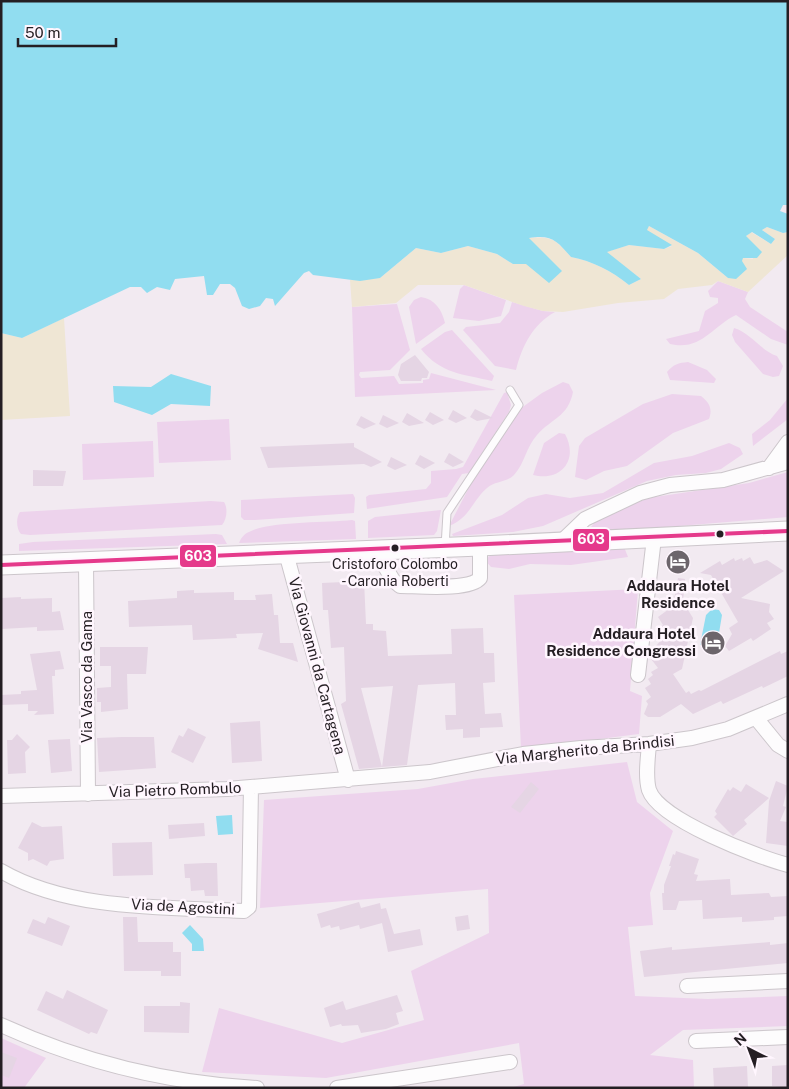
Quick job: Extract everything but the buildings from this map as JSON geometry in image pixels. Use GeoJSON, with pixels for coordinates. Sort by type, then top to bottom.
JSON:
{"type":"FeatureCollection","features":[{"type":"Feature","properties":{"kind":"main road"},"geometry":{"type":"LineString","coordinates":[[1,565],[480,546],[788,531]]}},
{"type":"Feature","properties":{"kind":"street"},"geometry":{"type":"LineString","coordinates":[[768,468],[788,442]]}},
{"type":"Feature","properties":{"kind":"street"},"geometry":{"type":"LineString","coordinates":[[768,468],[788,451]]}},
{"type":"Feature","properties":{"kind":"street"},"geometry":{"type":"LineString","coordinates":[[561,542],[585,519],[640,492],[670,485],[724,480],[788,462]]}},
{"type":"Feature","properties":{"kind":"street"},"geometry":{"type":"LineString","coordinates":[[638,675],[654,538]]}},
{"type":"Feature","properties":{"kind":"street"},"geometry":{"type":"LineString","coordinates":[[375,550],[392,580],[400,586],[461,586],[475,583],[480,578],[480,546]]}},
{"type":"Feature","properties":{"kind":"street","name":"Via Giovanni da Cartagena"},"geometry":{"type":"LineString","coordinates":[[286,553],[348,780]]}},
{"type":"Feature","properties":{"kind":"street","name":"Via Vasco da Gama"},"geometry":{"type":"LineString","coordinates":[[86,561],[88,794]]}},
{"type":"Feature","properties":{"kind":"street","name":"Via Margherito da Brindisi"},"geometry":{"type":"LineString","coordinates":[[348,780],[430,772],[552,751],[649,744],[692,738],[756,718],[788,704]]}},
{"type":"Feature","properties":{"kind":"street"},"geometry":{"type":"LineString","coordinates":[[756,718],[778,745],[788,751]]}},
{"type":"Feature","properties":{"kind":"street"},"geometry":{"type":"LineString","coordinates":[[649,744],[647,779],[649,791],[657,802],[714,838],[745,852],[788,865]]}},
{"type":"Feature","properties":{"kind":"street","name":"Via Pietro Rombulo"},"geometry":{"type":"LineString","coordinates":[[1,796],[250,787],[348,780]]}},
{"type":"Feature","properties":{"kind":"street","name":"Via de Agostini"},"geometry":{"type":"LineString","coordinates":[[1,871],[47,890],[89,900],[244,911],[249,906],[250,901],[250,787]]}},
{"type":"Feature","properties":{"kind":"street"},"geometry":{"type":"LineString","coordinates":[[687,986],[788,981]]}},
{"type":"Feature","properties":{"kind":"street"},"geometry":{"type":"LineString","coordinates":[[1,1024],[40,1043],[122,1069],[167,1079],[257,1088]]}},
{"type":"Feature","properties":{"kind":"street"},"geometry":{"type":"LineString","coordinates":[[696,1041],[788,1037]]}},
{"type":"Feature","properties":{"kind":"street"},"geometry":{"type":"LineString","coordinates":[[338,1088],[510,1062]]}},
{"type":"Feature","properties":{"kind":"lane"},"geometry":{"type":"LineString","coordinates":[[445,547],[447,513],[519,405],[510,390]]}},
{"type":"Feature","properties":{"kind":"shaded area"},"geometry":{"type":"Polygon","coordinates":[[[718,281],[748,292],[745,299],[750,307],[788,332],[788,345],[771,339],[736,315],[698,341],[681,345],[670,344],[666,339],[699,331],[705,311],[718,303],[718,298],[710,297],[708,291],[718,281]]]}},
{"type":"Feature","properties":{"kind":"shaded area"},"geometry":{"type":"Polygon","coordinates":[[[464,285],[506,300],[501,316],[479,321],[453,318],[460,289],[464,285]]]}},
{"type":"Feature","properties":{"kind":"shaded area"},"geometry":{"type":"Polygon","coordinates":[[[421,297],[430,300],[437,306],[445,323],[416,344],[409,307],[414,300],[421,297]]]}},
{"type":"Feature","properties":{"kind":"shaded area"},"geometry":{"type":"Polygon","coordinates":[[[512,302],[543,311],[555,312],[540,323],[530,336],[525,344],[516,370],[495,366],[463,330],[466,327],[500,323],[509,312],[512,302]]]}},
{"type":"Feature","properties":{"kind":"shaded area"},"geometry":{"type":"Polygon","coordinates":[[[397,304],[410,350],[390,370],[360,372],[361,378],[394,376],[399,384],[423,383],[423,380],[429,379],[431,373],[496,390],[355,397],[352,307],[397,304]]]}},
{"type":"Feature","properties":{"kind":"shaded area"},"geometry":{"type":"Polygon","coordinates":[[[734,328],[740,330],[777,356],[783,366],[779,376],[773,377],[763,374],[735,342],[732,335],[734,328]]]}},
{"type":"Feature","properties":{"kind":"shaded area"},"geometry":{"type":"Polygon","coordinates":[[[452,330],[494,376],[492,381],[453,372],[436,364],[421,349],[445,332],[452,330]]]}},
{"type":"Feature","properties":{"kind":"shaded area"},"geometry":{"type":"Polygon","coordinates":[[[688,362],[707,370],[716,379],[714,383],[670,380],[667,372],[670,369],[676,364],[688,362]]]}},
{"type":"Feature","properties":{"kind":"shaded area"},"geometry":{"type":"Polygon","coordinates":[[[563,382],[569,384],[573,392],[571,400],[563,412],[533,440],[514,475],[487,488],[462,518],[449,526],[475,476],[520,409],[542,393],[563,382]]]}},
{"type":"Feature","properties":{"kind":"shaded area"},"geometry":{"type":"Polygon","coordinates":[[[507,392],[511,405],[509,412],[469,473],[462,474],[447,497],[367,509],[366,497],[369,495],[426,489],[431,483],[431,471],[463,467],[504,393],[507,392]]]}},
{"type":"Feature","properties":{"kind":"shaded area"},"geometry":{"type":"Polygon","coordinates":[[[672,394],[701,396],[710,406],[709,419],[673,433],[627,466],[604,471],[586,480],[575,477],[579,446],[585,438],[643,404],[672,394]]]}},
{"type":"Feature","properties":{"kind":"shaded area"},"geometry":{"type":"Polygon","coordinates":[[[788,398],[788,419],[753,446],[752,434],[770,420],[788,398]]]}},
{"type":"Feature","properties":{"kind":"shaded area"},"geometry":{"type":"Polygon","coordinates":[[[229,419],[231,460],[159,463],[157,422],[229,419]]]}},
{"type":"Feature","properties":{"kind":"shaded area"},"geometry":{"type":"Polygon","coordinates":[[[559,433],[565,434],[569,444],[570,452],[565,467],[552,475],[533,475],[544,443],[559,433]]]}},
{"type":"Feature","properties":{"kind":"shaded area"},"geometry":{"type":"Polygon","coordinates":[[[153,441],[154,477],[83,480],[82,444],[153,441]]]}},
{"type":"Feature","properties":{"kind":"shaded area"},"geometry":{"type":"Polygon","coordinates":[[[729,443],[740,448],[743,454],[721,469],[706,473],[676,475],[647,481],[543,526],[513,532],[453,536],[452,534],[502,515],[528,498],[546,494],[570,498],[603,493],[654,463],[692,456],[729,443]]]}},
{"type":"Feature","properties":{"kind":"shaded area"},"geometry":{"type":"Polygon","coordinates":[[[788,472],[788,517],[594,533],[591,527],[597,520],[648,498],[749,483],[788,472]]]}},
{"type":"Feature","properties":{"kind":"shaded area"},"geometry":{"type":"Polygon","coordinates":[[[353,494],[355,498],[354,513],[255,520],[244,520],[241,517],[241,500],[353,494]]]}},
{"type":"Feature","properties":{"kind":"shaded area"},"geometry":{"type":"Polygon","coordinates":[[[211,501],[224,502],[225,504],[226,517],[222,525],[30,535],[21,534],[17,526],[20,512],[211,501]]]}},
{"type":"Feature","properties":{"kind":"shaded area"},"geometry":{"type":"Polygon","coordinates":[[[441,510],[437,531],[434,535],[368,538],[368,521],[375,517],[441,510]]]}},
{"type":"Feature","properties":{"kind":"shaded area"},"geometry":{"type":"Polygon","coordinates":[[[355,521],[356,539],[239,543],[243,536],[258,528],[298,523],[355,521]]]}},
{"type":"Feature","properties":{"kind":"shaded area"},"geometry":{"type":"Polygon","coordinates":[[[222,535],[227,544],[19,551],[19,544],[33,542],[222,535]]]}},
{"type":"Feature","properties":{"kind":"shaded area"},"geometry":{"type":"Polygon","coordinates":[[[624,547],[628,557],[571,565],[530,564],[509,569],[491,567],[485,560],[492,554],[624,547]]]}},
{"type":"Feature","properties":{"kind":"shaded area"},"geometry":{"type":"Polygon","coordinates":[[[638,589],[630,691],[642,696],[639,734],[521,749],[514,595],[638,589]]]}},
{"type":"Feature","properties":{"kind":"shaded area"},"geometry":{"type":"Polygon","coordinates":[[[627,762],[637,802],[673,831],[650,893],[653,925],[628,927],[635,996],[708,999],[788,996],[788,1026],[683,1030],[650,1055],[693,1060],[694,1088],[510,1088],[524,1084],[519,1043],[326,1078],[202,1072],[219,1008],[342,1043],[424,1020],[411,971],[489,933],[488,889],[260,908],[264,800],[418,789],[473,779],[627,762]]]}},
{"type":"Feature","properties":{"kind":"shaded area"},"geometry":{"type":"Polygon","coordinates":[[[1,1038],[46,1058],[24,1088],[1,1088],[1,1038]]]}},
{"type":"Feature","properties":{"kind":"sand"},"geometry":{"type":"Polygon","coordinates":[[[649,226],[698,253],[728,278],[743,258],[753,259],[746,236],[751,232],[771,244],[775,239],[762,230],[767,227],[783,233],[788,232],[788,255],[748,292],[718,281],[712,285],[678,289],[664,299],[618,303],[563,312],[543,311],[524,306],[464,285],[418,285],[396,303],[352,307],[350,280],[380,278],[416,248],[441,253],[468,246],[497,254],[513,264],[526,264],[529,238],[553,240],[571,257],[602,267],[629,285],[641,279],[606,252],[629,245],[664,249],[672,246],[646,230],[649,226]]]}},
{"type":"Feature","properties":{"kind":"sand"},"geometry":{"type":"Polygon","coordinates":[[[64,318],[70,416],[1,420],[1,333],[22,338],[64,318]]]}},
{"type":"Feature","properties":{"kind":"water"},"geometry":{"type":"Polygon","coordinates":[[[1,1],[788,1],[788,205],[783,205],[780,211],[788,214],[788,232],[783,233],[767,227],[762,230],[775,239],[771,244],[752,232],[746,236],[762,252],[757,258],[743,258],[742,261],[747,269],[736,279],[728,278],[698,253],[649,226],[647,230],[672,245],[664,249],[629,245],[607,252],[641,279],[629,285],[602,267],[571,257],[553,240],[537,237],[529,238],[562,271],[549,283],[526,264],[513,264],[497,254],[468,246],[441,253],[416,248],[380,278],[360,281],[313,275],[309,271],[304,273],[275,306],[273,299],[266,298],[260,306],[249,309],[242,306],[235,288],[230,284],[220,284],[213,295],[207,295],[204,276],[175,279],[170,290],[157,287],[147,293],[141,287],[130,287],[22,338],[1,333],[1,1]]]}},
{"type":"Feature","properties":{"kind":"water"},"geometry":{"type":"Polygon","coordinates":[[[171,374],[211,386],[210,406],[171,404],[152,415],[114,402],[113,386],[151,387],[171,374]]]}},
{"type":"Feature","properties":{"kind":"water"},"geometry":{"type":"Polygon","coordinates":[[[712,609],[719,610],[722,615],[718,639],[712,646],[700,645],[706,615],[712,609]]]}},
{"type":"Feature","properties":{"kind":"water"},"geometry":{"type":"Polygon","coordinates":[[[232,815],[233,834],[218,835],[216,816],[232,815]]]}},
{"type":"Feature","properties":{"kind":"water"},"geometry":{"type":"Polygon","coordinates":[[[190,925],[203,939],[204,951],[192,951],[192,944],[182,933],[190,925]]]}},
{"type":"Feature","properties":{"kind":"transit line","name":"603"},"geometry":{"type":"LineString","coordinates":[[1,565],[788,531]]}},
{"type":"Feature","properties":{"kind":"place","name":"Cristoforo Colombo - Caronia Roberti"},"geometry":{"type":"Point","coordinates":[395,548]}},
{"type":"Feature","properties":{"kind":"place","name":"Addaura Hotel Residence"},"geometry":{"type":"Point","coordinates":[678,562]}},
{"type":"Feature","properties":{"kind":"place","name":"Addaura Hotel Residence Congressi"},"geometry":{"type":"Point","coordinates":[713,643]}}]}
